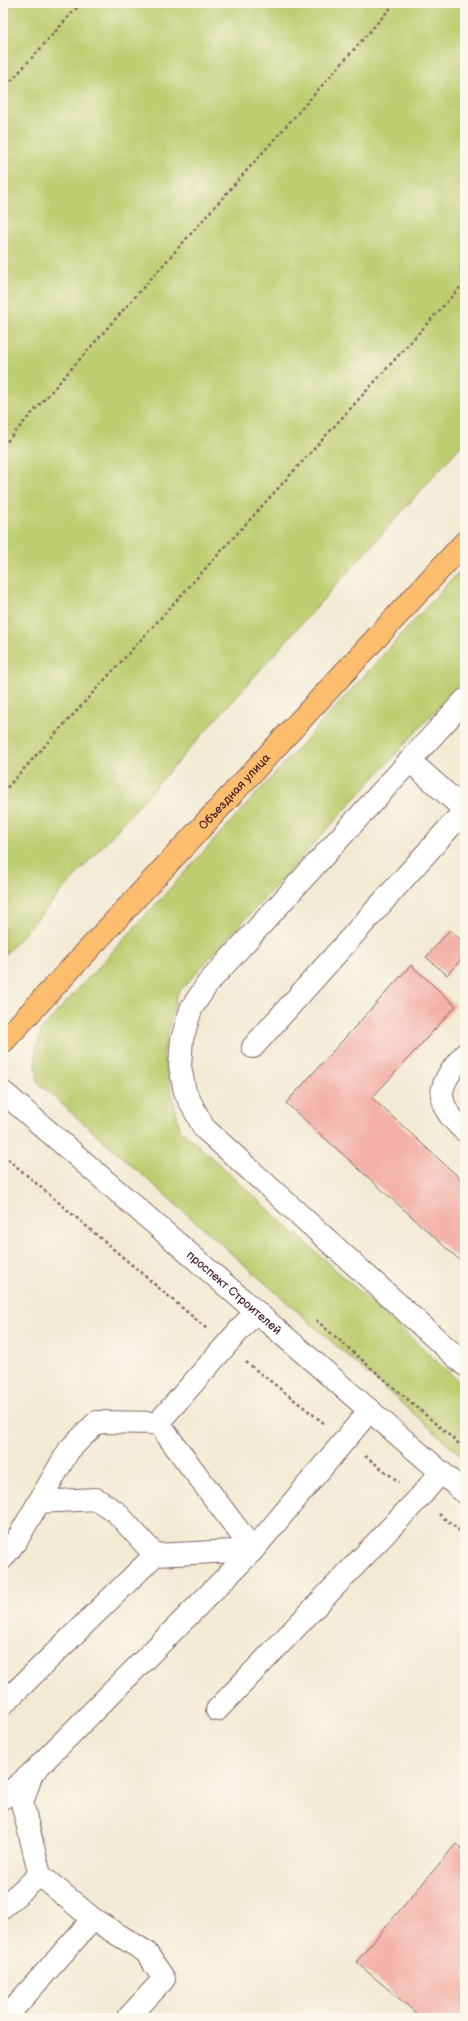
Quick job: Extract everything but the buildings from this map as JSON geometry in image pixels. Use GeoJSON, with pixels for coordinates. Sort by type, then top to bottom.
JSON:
{"type":"FeatureCollection","features":[{"type":"Feature","properties":{"kind":"main road","name":"Объездная улица"},"geometry":{"type":"LineString","coordinates":[[3,1042],[465,542]]}},
{"type":"Feature","properties":{"kind":"street"},"geometry":{"type":"LineString","coordinates":[[465,700],[208,983],[191,1009],[182,1038],[180,1066],[185,1092],[204,1128],[465,1365]]}},
{"type":"Feature","properties":{"kind":"street"},"geometry":{"type":"LineString","coordinates":[[253,1047],[465,810],[410,760]]}},
{"type":"Feature","properties":{"kind":"street"},"geometry":{"type":"LineString","coordinates":[[465,1054],[444,1082],[442,1096],[444,1106],[450,1118],[465,1131]]}},
{"type":"Feature","properties":{"kind":"street","name":"проспект Строителей"},"geometry":{"type":"LineString","coordinates":[[3,1092],[465,1493]]}},
{"type":"Feature","properties":{"kind":"street"},"geometry":{"type":"LineString","coordinates":[[3,1558],[18,1538],[69,1450],[97,1422],[158,1423],[256,1311]]}},
{"type":"Feature","properties":{"kind":"street"},"geometry":{"type":"LineString","coordinates":[[3,1798],[32,1773],[254,1550],[370,1410]]}},
{"type":"Feature","properties":{"kind":"street"},"geometry":{"type":"LineString","coordinates":[[158,1423],[254,1550]]}},
{"type":"Feature","properties":{"kind":"street"},"geometry":{"type":"LineString","coordinates":[[217,1710],[414,1503],[441,1472]]}},
{"type":"Feature","properties":{"kind":"street"},"geometry":{"type":"LineString","coordinates":[[39,1502],[96,1498],[116,1512],[155,1555]]}},
{"type":"Feature","properties":{"kind":"street"},"geometry":{"type":"LineString","coordinates":[[3,1704],[155,1555],[254,1550]]}},
{"type":"Feature","properties":{"kind":"street"},"geometry":{"type":"LineString","coordinates":[[32,1773],[22,1803],[40,1875],[93,1919],[146,1952],[164,1979],[128,2018]]}},
{"type":"Feature","properties":{"kind":"street"},"geometry":{"type":"LineString","coordinates":[[3,1907],[40,1875]]}},
{"type":"Feature","properties":{"kind":"street"},"geometry":{"type":"LineString","coordinates":[[5,2018],[93,1919]]}},
{"type":"Feature","properties":{"kind":"path"},"geometry":{"type":"LineString","coordinates":[[3,90],[81,3]]}},
{"type":"Feature","properties":{"kind":"path"},"geometry":{"type":"LineString","coordinates":[[3,446],[395,3]]}},
{"type":"Feature","properties":{"kind":"path"},"geometry":{"type":"LineString","coordinates":[[3,792],[465,282]]}},
{"type":"Feature","properties":{"kind":"path"},"geometry":{"type":"LineString","coordinates":[[316,1320],[465,1449]]}},
{"type":"Feature","properties":{"kind":"green space"},"geometry":{"type":"Polygon","coordinates":[[[3,3],[465,3],[465,441],[3,957],[3,3]]]}},
{"type":"Feature","properties":{"kind":"green space"},"geometry":{"type":"Polygon","coordinates":[[[465,565],[465,678],[177,994],[163,1052],[180,1129],[465,1387],[465,1459],[38,1083],[35,1052],[41,1030],[465,565]]]}}]}
